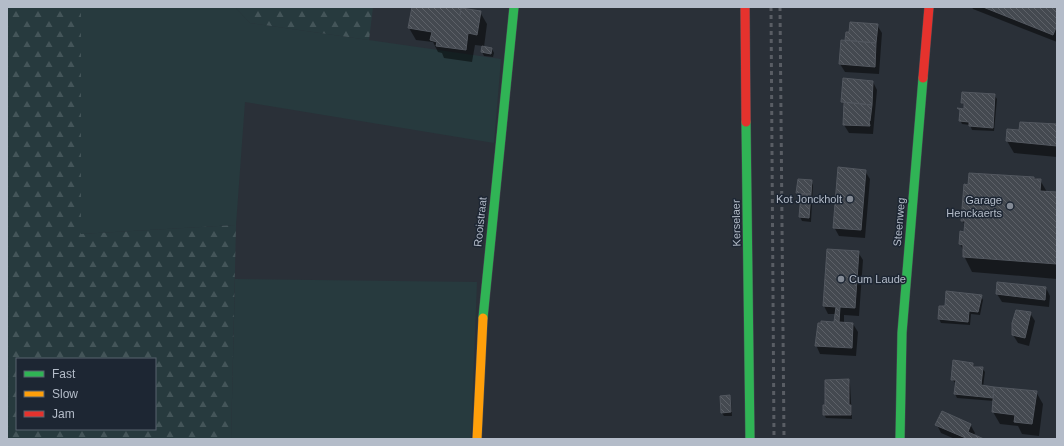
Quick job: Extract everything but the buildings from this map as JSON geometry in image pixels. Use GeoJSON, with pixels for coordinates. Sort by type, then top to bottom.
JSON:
{"type":"FeatureCollection","features":[{"type":"Feature","properties":{"kind":"street","name":"Rooistraat"},"geometry":{"type":"LineString","coordinates":[[477,439],[480,343],[514,7]]}},
{"type":"Feature","properties":{"kind":"street","name":"Kerselaer"},"geometry":{"type":"LineString","coordinates":[[745,7],[750,439]]}},
{"type":"Feature","properties":{"kind":"street","name":"Steenweg"},"geometry":{"type":"LineString","coordinates":[[900,439],[902,333],[929,7]]}},
{"type":"Feature","properties":{"kind":"green space"},"geometry":{"type":"Polygon","coordinates":[[[7,7],[81,7],[81,234],[236,225],[231,439],[7,439],[7,7]]]}},
{"type":"Feature","properties":{"kind":"green space"},"geometry":{"type":"Polygon","coordinates":[[[81,7],[235,7],[250,23],[501,59],[494,143],[245,102],[236,225],[81,234],[81,7]]]}},
{"type":"Feature","properties":{"kind":"green space"},"geometry":{"type":"Polygon","coordinates":[[[235,7],[373,7],[369,40],[250,23],[235,7]]]}},
{"type":"Feature","properties":{"kind":"green space"},"geometry":{"type":"Polygon","coordinates":[[[235,279],[477,282],[471,439],[231,439],[235,279]]]}},
{"type":"Feature","properties":{"kind":"railway"},"geometry":{"type":"LineString","coordinates":[[771,7],[774,439]]}},
{"type":"Feature","properties":{"kind":"railway"},"geometry":{"type":"LineString","coordinates":[[780,7],[784,439]]}},
{"type":"Feature","properties":{"kind":"traffic: fast"},"geometry":{"type":"LineString","coordinates":[[483,318],[514,7]]}},
{"type":"Feature","properties":{"kind":"traffic: fast"},"geometry":{"type":"LineString","coordinates":[[900,439],[902,333],[923,78]]}},
{"type":"Feature","properties":{"kind":"traffic: fast"},"geometry":{"type":"LineString","coordinates":[[746,122],[750,439]]}},
{"type":"Feature","properties":{"kind":"traffic: slow"},"geometry":{"type":"LineString","coordinates":[[477,439],[483,318]]}},
{"type":"Feature","properties":{"kind":"traffic: jam"},"geometry":{"type":"LineString","coordinates":[[745,7],[746,122]]}},
{"type":"Feature","properties":{"kind":"traffic: jam"},"geometry":{"type":"LineString","coordinates":[[923,78],[929,7]]}},
{"type":"Feature","properties":{"kind":"place","name":"Kot Jonckholt"},"geometry":{"type":"Point","coordinates":[850,199]}},
{"type":"Feature","properties":{"kind":"place","name":"Garage Henckaerts"},"geometry":{"type":"Point","coordinates":[1010,206]}},
{"type":"Feature","properties":{"kind":"place","name":"Cum Laude"},"geometry":{"type":"Point","coordinates":[841,279]}}]}
